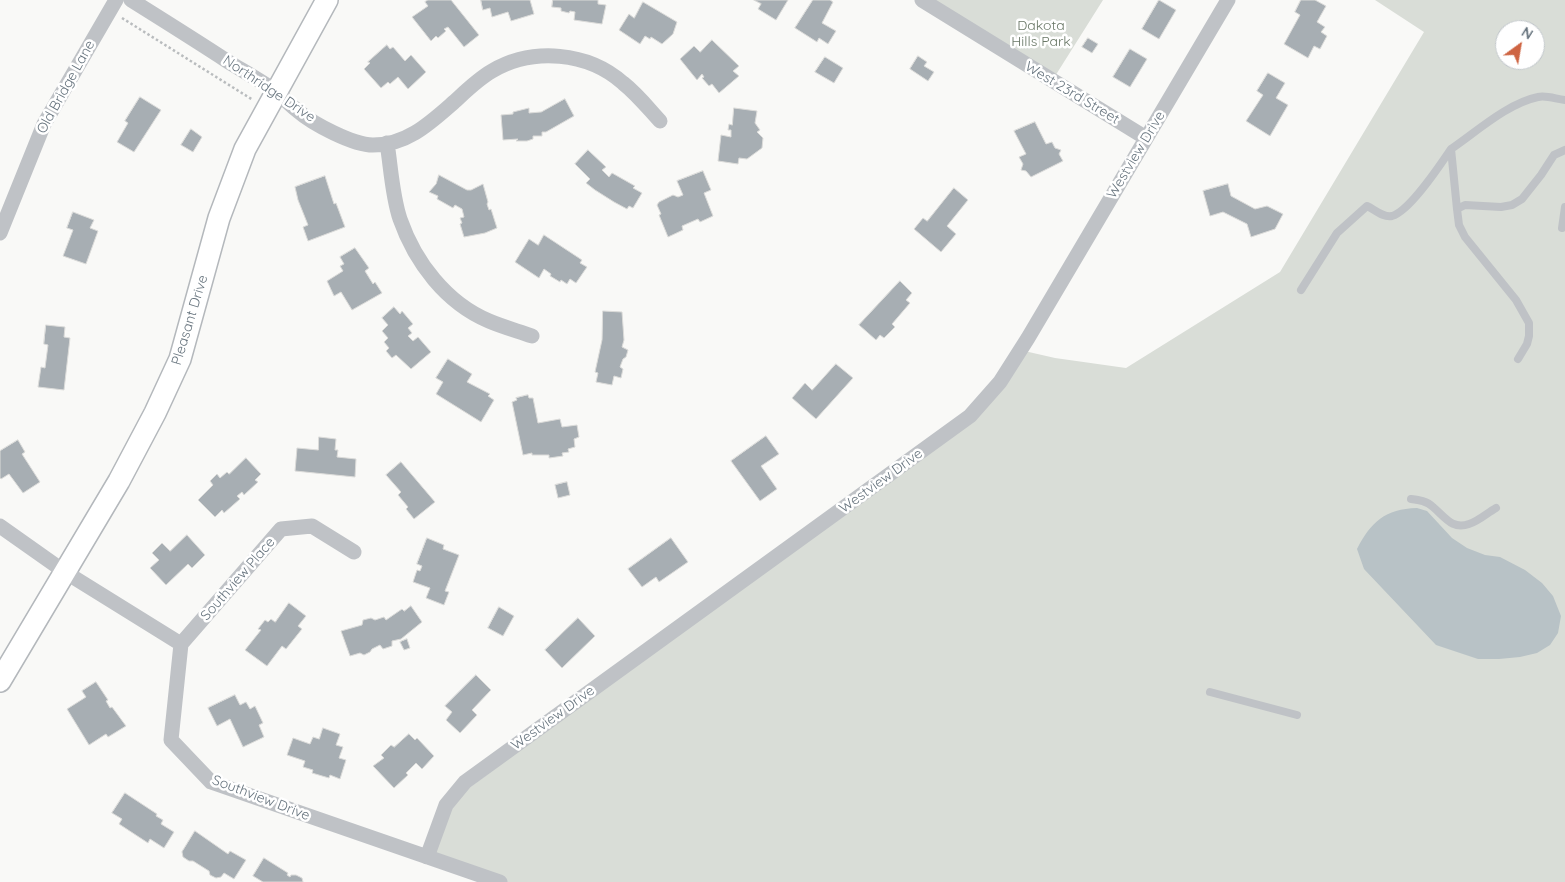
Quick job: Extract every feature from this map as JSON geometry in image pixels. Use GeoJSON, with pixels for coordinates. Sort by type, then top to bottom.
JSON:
{"type":"FeatureCollection","features":[{"type":"Feature","properties":{"kind":"street","name":"Northridge Drive"},"geometry":{"type":"LineString","coordinates":[[131,0],[276,92],[298,112],[346,139],[359,143],[373,145],[398,142],[417,133],[493,71],[513,62],[544,56],[576,58],[606,70],[623,82],[660,121]]}},
{"type":"Feature","properties":{"kind":"street","name":"Pleasant Drive"},"geometry":{"type":"LineString","coordinates":[[0,681],[65,572],[155,413],[180,359],[219,218],[245,150],[327,0]]}},
{"type":"Feature","properties":{"kind":"street","name":"West 23rd Street"},"geometry":{"type":"LineString","coordinates":[[922,0],[1146,138]]}},
{"type":"Feature","properties":{"kind":"street","name":"Westview Drive"},"geometry":{"type":"LineString","coordinates":[[426,858],[446,805],[465,782],[970,416],[1000,382],[1017,355],[1228,0]]}},
{"type":"Feature","properties":{"kind":"street","name":"Old Bridge Lane"},"geometry":{"type":"LineString","coordinates":[[0,233],[44,124],[113,5]]}},
{"type":"Feature","properties":{"kind":"street"},"geometry":{"type":"LineString","coordinates":[[387,144],[400,219],[409,240],[426,270],[446,292],[473,313],[489,321],[532,336]]}},
{"type":"Feature","properties":{"kind":"street"},"geometry":{"type":"LineString","coordinates":[[0,526],[65,572],[182,644]]}},
{"type":"Feature","properties":{"kind":"street","name":"Southview Place"},"geometry":{"type":"LineString","coordinates":[[182,644],[281,528],[312,526],[354,552]]}},
{"type":"Feature","properties":{"kind":"street","name":"Southview Drive"},"geometry":{"type":"LineString","coordinates":[[182,644],[171,740],[211,782],[426,858],[500,882]]}},
{"type":"Feature","properties":{"kind":"lane"},"geometry":{"type":"LineString","coordinates":[[1301,290],[1337,233],[1367,206],[1385,216],[1392,216],[1406,206],[1451,149],[1506,112],[1527,100],[1540,96],[1565,100]]}},
{"type":"Feature","properties":{"kind":"lane"},"geometry":{"type":"LineString","coordinates":[[1451,149],[1459,225],[1465,237],[1516,300],[1529,323],[1527,344],[1518,359]]}},
{"type":"Feature","properties":{"kind":"lane"},"geometry":{"type":"LineString","coordinates":[[1457,209],[1465,205],[1501,207],[1512,205],[1522,200],[1554,155],[1565,150]]}},
{"type":"Feature","properties":{"kind":"lane"},"geometry":{"type":"LineString","coordinates":[[1562,228],[1565,207]]}},
{"type":"Feature","properties":{"kind":"lane"},"geometry":{"type":"LineString","coordinates":[[1411,499],[1423,501],[1433,506],[1452,524],[1457,526],[1476,522],[1496,508]]}},
{"type":"Feature","properties":{"kind":"lane"},"geometry":{"type":"LineString","coordinates":[[1210,692],[1298,715]]}},
{"type":"Feature","properties":{"kind":"path"},"geometry":{"type":"LineString","coordinates":[[113,5],[254,101]]}},
{"type":"Feature","properties":{"kind":"green space","name":"Dakota Hills Park"},"geometry":{"type":"Polygon","coordinates":[[[922,0],[1103,0],[1052,81],[922,0]]]}},
{"type":"Feature","properties":{"kind":"green space"},"geometry":{"type":"Polygon","coordinates":[[[1375,0],[1565,0],[1565,882],[500,882],[427,857],[446,805],[970,416],[1020,350],[1055,358],[1126,368],[1280,272],[1424,32],[1375,0]]]}},
{"type":"Feature","properties":{"kind":"shaded area"},"geometry":{"type":"Polygon","coordinates":[[[1417,508],[1427,511],[1452,538],[1467,548],[1485,555],[1500,557],[1525,570],[1542,583],[1553,596],[1561,616],[1558,633],[1550,645],[1537,653],[1520,657],[1478,659],[1436,645],[1364,569],[1357,549],[1368,531],[1380,519],[1396,511],[1417,508]]]}},
{"type":"Feature","properties":{"kind":"building"},"geometry":{"type":"Polygon","coordinates":[[[428,0],[451,0],[479,35],[464,47],[448,27],[444,29],[446,31],[438,38],[436,36],[431,41],[412,17],[428,6],[425,2],[428,0]]]}},
{"type":"Feature","properties":{"kind":"building"},"geometry":{"type":"Polygon","coordinates":[[[481,0],[530,0],[534,14],[511,21],[508,12],[492,17],[490,8],[483,10],[481,0]]]}},
{"type":"Feature","properties":{"kind":"building"},"geometry":{"type":"Polygon","coordinates":[[[553,0],[598,0],[598,4],[606,5],[602,24],[574,20],[575,12],[570,11],[569,13],[561,11],[561,8],[552,7],[553,0]]]}},
{"type":"Feature","properties":{"kind":"building"},"geometry":{"type":"Polygon","coordinates":[[[754,0],[788,0],[776,20],[758,9],[761,4],[754,0]]]}},
{"type":"Feature","properties":{"kind":"building"},"geometry":{"type":"Polygon","coordinates":[[[813,0],[830,0],[833,2],[822,23],[836,31],[828,44],[819,38],[817,42],[795,28],[813,0]]]}},
{"type":"Feature","properties":{"kind":"building"},"geometry":{"type":"Polygon","coordinates":[[[1159,0],[1176,10],[1159,39],[1142,29],[1159,0]]]}},
{"type":"Feature","properties":{"kind":"building"},"geometry":{"type":"Polygon","coordinates":[[[1301,0],[1315,0],[1326,6],[1317,22],[1325,27],[1321,32],[1327,36],[1320,49],[1314,46],[1308,58],[1284,44],[1300,15],[1295,12],[1301,0]]]}},
{"type":"Feature","properties":{"kind":"building"},"geometry":{"type":"Polygon","coordinates":[[[643,2],[677,22],[673,34],[662,44],[651,37],[650,39],[645,36],[640,44],[619,30],[629,14],[634,18],[643,2]]]}},
{"type":"Feature","properties":{"kind":"building"},"geometry":{"type":"Polygon","coordinates":[[[1088,38],[1098,44],[1092,53],[1082,47],[1088,38]]]}},
{"type":"Feature","properties":{"kind":"building"},"geometry":{"type":"Polygon","coordinates":[[[712,40],[739,66],[733,71],[739,76],[719,93],[712,84],[709,86],[702,78],[704,77],[702,74],[697,80],[680,59],[694,46],[700,52],[712,40]]]}},
{"type":"Feature","properties":{"kind":"building"},"geometry":{"type":"Polygon","coordinates":[[[387,45],[390,49],[393,47],[405,61],[411,55],[426,72],[408,89],[398,77],[390,84],[388,82],[381,88],[364,69],[370,63],[368,62],[387,45]]]}},
{"type":"Feature","properties":{"kind":"building"},"geometry":{"type":"Polygon","coordinates":[[[1130,49],[1147,59],[1130,87],[1113,77],[1130,49]]]}},
{"type":"Feature","properties":{"kind":"building"},"geometry":{"type":"Polygon","coordinates":[[[918,56],[927,62],[924,66],[934,72],[928,81],[910,69],[918,56]]]}},
{"type":"Feature","properties":{"kind":"building"},"geometry":{"type":"Polygon","coordinates":[[[825,57],[843,68],[834,83],[815,72],[825,57]]]}},
{"type":"Feature","properties":{"kind":"building"},"geometry":{"type":"Polygon","coordinates":[[[1268,73],[1285,83],[1276,98],[1288,105],[1270,136],[1246,121],[1263,95],[1257,91],[1268,73]]]}},
{"type":"Feature","properties":{"kind":"building"},"geometry":{"type":"Polygon","coordinates":[[[140,97],[161,110],[134,152],[117,142],[128,123],[125,121],[140,97]]]}},
{"type":"Feature","properties":{"kind":"building"},"geometry":{"type":"Polygon","coordinates":[[[565,99],[574,116],[546,132],[542,132],[542,136],[533,136],[533,139],[527,141],[516,141],[518,139],[503,140],[501,115],[513,114],[513,112],[529,108],[529,113],[541,112],[565,99]]]}},
{"type":"Feature","properties":{"kind":"building"},"geometry":{"type":"Polygon","coordinates":[[[734,108],[757,111],[755,123],[760,130],[757,132],[763,138],[762,148],[747,159],[739,158],[738,164],[718,161],[721,135],[731,137],[731,130],[728,130],[729,124],[732,125],[734,108]]]}},
{"type":"Feature","properties":{"kind":"building"},"geometry":{"type":"Polygon","coordinates":[[[1035,122],[1046,144],[1052,142],[1055,148],[1061,150],[1059,154],[1063,161],[1031,177],[1026,171],[1021,170],[1023,164],[1019,157],[1026,154],[1014,131],[1035,122]]]}},
{"type":"Feature","properties":{"kind":"building"},"geometry":{"type":"Polygon","coordinates":[[[191,129],[202,137],[193,152],[181,145],[191,129]]]}},
{"type":"Feature","properties":{"kind":"building"},"geometry":{"type":"Polygon","coordinates":[[[588,150],[606,167],[602,170],[609,177],[612,173],[635,186],[633,188],[642,193],[633,208],[629,206],[627,209],[586,183],[590,179],[575,164],[588,150]]]}},
{"type":"Feature","properties":{"kind":"building"},"geometry":{"type":"Polygon","coordinates":[[[703,171],[711,190],[704,193],[713,216],[700,222],[698,219],[682,226],[683,230],[668,237],[657,205],[673,195],[678,197],[683,195],[677,181],[703,171]]]}},
{"type":"Feature","properties":{"kind":"building"},"geometry":{"type":"Polygon","coordinates":[[[439,175],[467,190],[483,184],[487,204],[489,210],[491,209],[497,228],[485,233],[464,237],[460,224],[462,223],[460,218],[464,217],[462,209],[455,205],[453,208],[437,199],[438,196],[429,192],[436,184],[439,175]]]}},
{"type":"Feature","properties":{"kind":"building"},"geometry":{"type":"Polygon","coordinates":[[[325,176],[334,204],[336,203],[345,227],[308,241],[303,227],[308,225],[295,187],[325,176]]]}},
{"type":"Feature","properties":{"kind":"building"},"geometry":{"type":"Polygon","coordinates":[[[1228,184],[1231,196],[1255,209],[1267,206],[1283,214],[1275,229],[1251,237],[1247,224],[1223,212],[1210,216],[1203,191],[1228,184]]]}},
{"type":"Feature","properties":{"kind":"building"},"geometry":{"type":"Polygon","coordinates":[[[954,188],[968,200],[947,226],[956,234],[941,252],[914,229],[923,218],[927,221],[954,188]]]}},
{"type":"Feature","properties":{"kind":"building"},"geometry":{"type":"Polygon","coordinates":[[[73,212],[94,220],[90,228],[98,231],[86,264],[63,256],[73,230],[67,228],[73,212]]]}},
{"type":"Feature","properties":{"kind":"building"},"geometry":{"type":"Polygon","coordinates":[[[544,235],[582,260],[580,263],[587,267],[576,283],[570,279],[567,284],[561,280],[560,282],[550,276],[551,274],[544,269],[539,278],[515,262],[529,239],[538,245],[544,235]]]}},
{"type":"Feature","properties":{"kind":"building"},"geometry":{"type":"Polygon","coordinates":[[[355,248],[369,268],[365,271],[373,284],[375,282],[382,293],[352,310],[341,292],[334,296],[327,281],[343,271],[340,266],[344,264],[340,257],[355,248]]]}},
{"type":"Feature","properties":{"kind":"building"},"geometry":{"type":"Polygon","coordinates":[[[900,281],[912,293],[906,300],[910,303],[892,324],[895,327],[884,338],[880,335],[876,340],[859,325],[900,281]]]}},
{"type":"Feature","properties":{"kind":"building"},"geometry":{"type":"Polygon","coordinates":[[[394,307],[400,314],[402,311],[413,324],[408,328],[412,333],[408,336],[413,341],[418,337],[431,352],[411,369],[396,355],[392,358],[386,351],[389,348],[384,342],[388,338],[382,331],[388,325],[382,318],[394,307]]]}},
{"type":"Feature","properties":{"kind":"building"},"geometry":{"type":"Polygon","coordinates":[[[603,311],[622,312],[624,340],[622,347],[628,350],[620,367],[623,369],[621,378],[614,376],[612,385],[596,382],[598,373],[595,372],[602,340],[603,311]]]}},
{"type":"Feature","properties":{"kind":"building"},"geometry":{"type":"Polygon","coordinates":[[[46,325],[65,327],[64,337],[70,338],[64,390],[38,387],[41,367],[45,368],[48,345],[44,344],[46,325]]]}},
{"type":"Feature","properties":{"kind":"building"},"geometry":{"type":"Polygon","coordinates":[[[448,359],[472,374],[467,382],[490,394],[488,396],[494,400],[481,422],[436,394],[443,382],[436,378],[448,359]]]}},
{"type":"Feature","properties":{"kind":"building"},"geometry":{"type":"Polygon","coordinates":[[[836,364],[853,378],[816,419],[792,398],[805,383],[812,390],[836,364]]]}},
{"type":"Feature","properties":{"kind":"building"},"geometry":{"type":"Polygon","coordinates":[[[528,395],[529,398],[533,398],[538,423],[560,419],[562,427],[577,425],[579,437],[574,439],[575,447],[568,449],[569,452],[562,453],[563,456],[549,458],[549,455],[532,455],[532,453],[523,455],[512,402],[517,400],[516,398],[528,395]]]}},
{"type":"Feature","properties":{"kind":"building"},"geometry":{"type":"Polygon","coordinates":[[[766,436],[779,454],[761,466],[777,489],[760,501],[731,461],[766,436]]]}},
{"type":"Feature","properties":{"kind":"building"},"geometry":{"type":"Polygon","coordinates":[[[319,437],[336,439],[335,450],[338,450],[337,457],[356,459],[355,477],[295,471],[297,448],[318,450],[319,437]]]}},
{"type":"Feature","properties":{"kind":"building"},"geometry":{"type":"Polygon","coordinates":[[[18,440],[25,452],[22,454],[40,482],[23,493],[9,474],[0,478],[0,451],[18,440]]]}},
{"type":"Feature","properties":{"kind":"building"},"geometry":{"type":"Polygon","coordinates":[[[246,458],[261,474],[255,480],[258,482],[244,495],[242,492],[237,496],[240,499],[224,513],[222,510],[215,517],[198,500],[213,485],[210,481],[217,474],[220,478],[227,472],[229,474],[246,458]]]}},
{"type":"Feature","properties":{"kind":"building"},"geometry":{"type":"Polygon","coordinates":[[[401,462],[435,502],[414,519],[406,509],[408,507],[398,495],[401,492],[386,475],[401,462]]]}},
{"type":"Feature","properties":{"kind":"building"},"geometry":{"type":"Polygon","coordinates":[[[567,482],[570,495],[558,498],[555,485],[567,482]]]}},
{"type":"Feature","properties":{"kind":"building"},"geometry":{"type":"Polygon","coordinates":[[[187,535],[205,555],[192,568],[188,564],[166,585],[150,568],[159,560],[152,553],[162,543],[170,551],[187,535]]]}},
{"type":"Feature","properties":{"kind":"building"},"geometry":{"type":"Polygon","coordinates":[[[427,538],[444,545],[443,549],[459,555],[445,591],[449,592],[444,605],[426,598],[430,588],[413,582],[417,570],[420,571],[422,566],[417,564],[427,538]]]}},
{"type":"Feature","properties":{"kind":"building"},"geometry":{"type":"Polygon","coordinates":[[[671,538],[688,562],[659,582],[656,577],[642,587],[628,569],[671,538]]]}},
{"type":"Feature","properties":{"kind":"building"},"geometry":{"type":"Polygon","coordinates":[[[289,603],[306,616],[298,626],[302,629],[286,649],[282,646],[267,666],[245,650],[261,630],[258,629],[265,620],[268,622],[271,619],[275,622],[289,603]]]}},
{"type":"Feature","properties":{"kind":"building"},"geometry":{"type":"Polygon","coordinates":[[[411,606],[422,622],[401,639],[392,641],[392,646],[383,649],[380,645],[364,655],[360,653],[350,656],[341,631],[362,625],[363,620],[371,618],[375,620],[384,617],[386,620],[402,609],[404,611],[411,606]]]}},
{"type":"Feature","properties":{"kind":"building"},"geometry":{"type":"Polygon","coordinates":[[[499,607],[514,616],[503,636],[488,628],[499,607]]]}},
{"type":"Feature","properties":{"kind":"building"},"geometry":{"type":"Polygon","coordinates":[[[578,618],[595,636],[562,668],[545,650],[578,618]]]}},
{"type":"Feature","properties":{"kind":"building"},"geometry":{"type":"Polygon","coordinates":[[[407,639],[410,648],[404,650],[400,642],[407,639]]]}},
{"type":"Feature","properties":{"kind":"building"},"geometry":{"type":"Polygon","coordinates":[[[476,675],[491,690],[472,710],[477,715],[460,733],[446,720],[452,712],[445,706],[476,675]]]}},
{"type":"Feature","properties":{"kind":"building"},"geometry":{"type":"Polygon","coordinates":[[[96,682],[108,700],[106,701],[110,708],[112,707],[126,726],[108,737],[106,734],[89,745],[67,709],[86,697],[82,691],[96,682]]]}},
{"type":"Feature","properties":{"kind":"building"},"geometry":{"type":"Polygon","coordinates":[[[235,695],[240,705],[246,702],[250,709],[255,706],[263,723],[259,725],[264,737],[243,747],[230,719],[217,726],[208,708],[235,695]]]}},
{"type":"Feature","properties":{"kind":"building"},"geometry":{"type":"Polygon","coordinates":[[[323,728],[340,734],[336,745],[343,747],[339,758],[346,760],[340,779],[330,775],[329,778],[312,773],[313,770],[303,767],[305,761],[287,755],[293,738],[310,744],[313,737],[319,739],[323,728]]]}},
{"type":"Feature","properties":{"kind":"building"},"geometry":{"type":"Polygon","coordinates":[[[409,734],[415,740],[417,738],[434,756],[422,769],[416,763],[406,773],[408,775],[394,788],[373,766],[384,758],[381,755],[391,745],[394,747],[409,734]]]}},
{"type":"Feature","properties":{"kind":"building"},"geometry":{"type":"Polygon","coordinates":[[[125,793],[157,814],[156,816],[163,820],[161,824],[174,832],[164,848],[150,839],[148,843],[119,824],[122,819],[112,813],[125,793]]]}},
{"type":"Feature","properties":{"kind":"building"},"geometry":{"type":"Polygon","coordinates":[[[195,831],[228,854],[230,851],[246,860],[234,879],[224,873],[221,877],[216,878],[210,875],[209,871],[183,857],[182,852],[195,831]]]}},
{"type":"Feature","properties":{"kind":"building"},"geometry":{"type":"Polygon","coordinates":[[[264,858],[288,873],[287,875],[290,877],[291,875],[296,875],[302,878],[303,882],[263,882],[253,876],[264,858]]]}}]}
